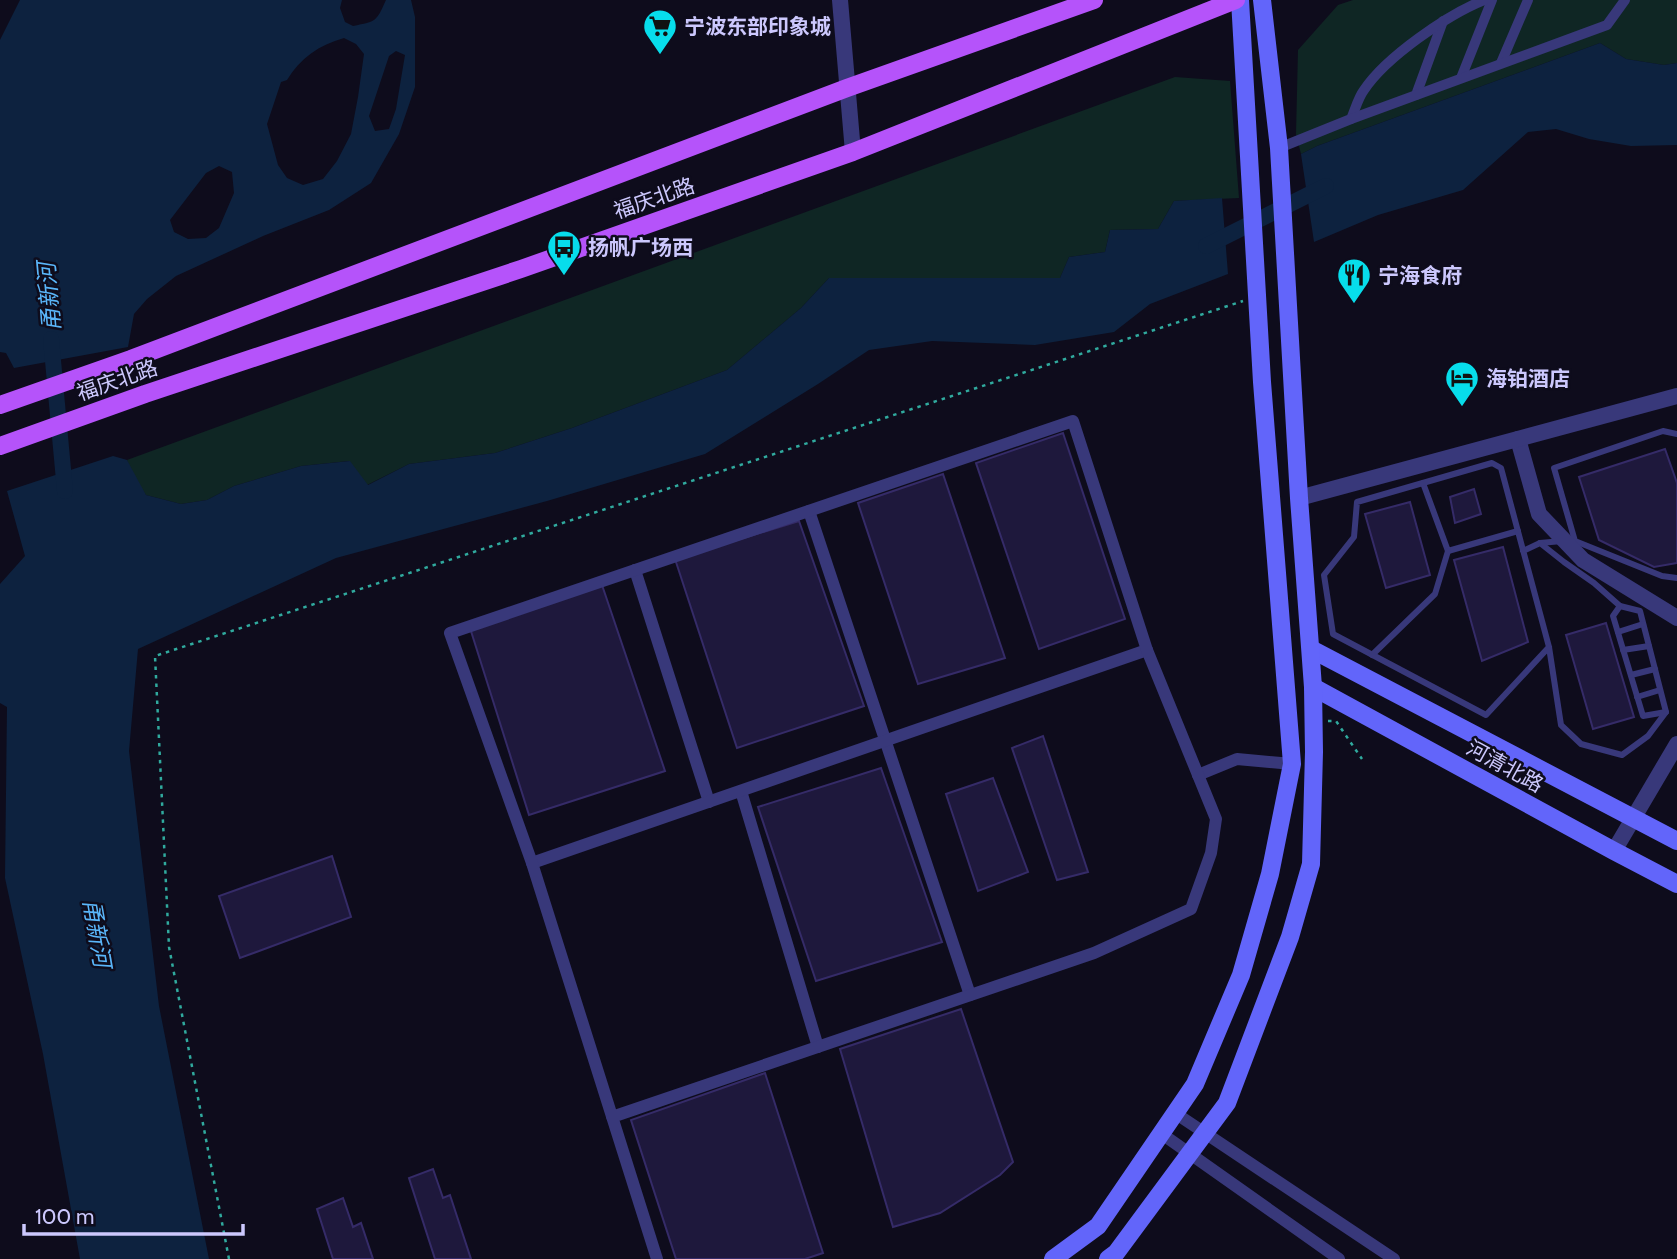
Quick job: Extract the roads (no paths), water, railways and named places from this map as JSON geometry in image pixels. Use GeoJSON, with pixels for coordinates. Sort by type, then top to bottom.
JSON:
{"type":"FeatureCollection","features":[{"type":"Feature","properties":{"kind":"main road","name":"福庆北路"},"geometry":{"type":"LineString","coordinates":[[0,405],[131,359],[847,88],[1094,0]]}},
{"type":"Feature","properties":{"kind":"main road","name":"福庆北路"},"geometry":{"type":"LineString","coordinates":[[0,446],[145,394],[521,269],[853,152],[1238,0]]}},
{"type":"Feature","properties":{"kind":"main road"},"geometry":{"type":"LineString","coordinates":[[1053,1259],[1098,1226],[1195,1084],[1241,975],[1270,874],[1292,764],[1262,382],[1238,0]]}},
{"type":"Feature","properties":{"kind":"main road"},"geometry":{"type":"LineString","coordinates":[[1108,1259],[1116,1253],[1227,1102],[1290,937],[1311,864],[1314,752],[1311,649],[1299,498],[1279,148],[1262,0]]}},
{"type":"Feature","properties":{"kind":"main road","name":"河清北路"},"geometry":{"type":"LineString","coordinates":[[1311,649],[1677,841]]}},
{"type":"Feature","properties":{"kind":"main road","name":"河清北路"},"geometry":{"type":"LineString","coordinates":[[1313,687],[1677,884]]}},
{"type":"Feature","properties":{"kind":"street"},"geometry":{"type":"LineString","coordinates":[[840,0],[853,152]]}},
{"type":"Feature","properties":{"kind":"street"},"geometry":{"type":"LineString","coordinates":[[1351,119],[1363,90],[1387,64],[1443,21],[1484,0]]}},
{"type":"Feature","properties":{"kind":"street"},"geometry":{"type":"LineString","coordinates":[[1461,78],[1492,0]]}},
{"type":"Feature","properties":{"kind":"street"},"geometry":{"type":"LineString","coordinates":[[1502,64],[1528,0]]}},
{"type":"Feature","properties":{"kind":"street"},"geometry":{"type":"LineString","coordinates":[[1279,148],[1607,24],[1625,0]]}},
{"type":"Feature","properties":{"kind":"street"},"geometry":{"type":"LineString","coordinates":[[1416,95],[1443,21]]}},
{"type":"Feature","properties":{"kind":"street"},"geometry":{"type":"LineString","coordinates":[[1299,498],[1677,396]]}},
{"type":"Feature","properties":{"kind":"street"},"geometry":{"type":"LineString","coordinates":[[612,1117],[1094,953],[1191,909],[1211,853],[1216,819],[1147,650],[1073,421],[450,634],[532,863],[612,1117],[657,1259]]}},
{"type":"Feature","properties":{"kind":"street"},"geometry":{"type":"LineString","coordinates":[[1518,439],[1539,514],[1570,541],[1583,560],[1677,618]]}},
{"type":"Feature","properties":{"kind":"street"},"geometry":{"type":"LineString","coordinates":[[809,511],[971,995]]}},
{"type":"Feature","properties":{"kind":"street"},"geometry":{"type":"LineString","coordinates":[[635,570],[709,802]]}},
{"type":"Feature","properties":{"kind":"street"},"geometry":{"type":"LineString","coordinates":[[532,863],[1147,650]]}},
{"type":"Feature","properties":{"kind":"street"},"geometry":{"type":"LineString","coordinates":[[1614,851],[1677,744]]}},
{"type":"Feature","properties":{"kind":"street"},"geometry":{"type":"LineString","coordinates":[[1198,775],[1237,759],[1292,764]]}},
{"type":"Feature","properties":{"kind":"street"},"geometry":{"type":"LineString","coordinates":[[741,791],[818,1047]]}},
{"type":"Feature","properties":{"kind":"street"},"geometry":{"type":"LineString","coordinates":[[1175,1113],[1394,1259]]}},
{"type":"Feature","properties":{"kind":"street"},"geometry":{"type":"LineString","coordinates":[[1162,1134],[1339,1259]]}},
{"type":"Feature","properties":{"kind":"lane"},"geometry":{"type":"LineString","coordinates":[[1570,541],[1554,468],[1663,431],[1677,434]]}},
{"type":"Feature","properties":{"kind":"lane"},"geometry":{"type":"LineString","coordinates":[[1549,647],[1486,715],[1333,635],[1324,575],[1354,537],[1357,502],[1492,463],[1501,468],[1549,647],[1561,725],[1581,744],[1622,755],[1648,736],[1666,712]]}},
{"type":"Feature","properties":{"kind":"lane"},"geometry":{"type":"LineString","coordinates":[[1372,655],[1435,594],[1448,551],[1423,483]]}},
{"type":"Feature","properties":{"kind":"lane"},"geometry":{"type":"LineString","coordinates":[[1448,551],[1518,531]]}},
{"type":"Feature","properties":{"kind":"lane"},"geometry":{"type":"LineString","coordinates":[[1523,551],[1540,543],[1570,541],[1662,576],[1677,578]]}},
{"type":"Feature","properties":{"kind":"lane"},"geometry":{"type":"LineString","coordinates":[[1540,543],[1620,606],[1640,611],[1666,712]]}},
{"type":"Feature","properties":{"kind":"lane"},"geometry":{"type":"LineString","coordinates":[[1620,606],[1613,616],[1643,716],[1666,712]]}},
{"type":"Feature","properties":{"kind":"lane"},"geometry":{"type":"LineString","coordinates":[[1618,632],[1643,624]]}},
{"type":"Feature","properties":{"kind":"lane"},"geometry":{"type":"LineString","coordinates":[[1623,650],[1649,646]]}},
{"type":"Feature","properties":{"kind":"lane"},"geometry":{"type":"LineString","coordinates":[[1631,675],[1655,669]]}},
{"type":"Feature","properties":{"kind":"lane"},"geometry":{"type":"LineString","coordinates":[[1637,697],[1660,690]]}},
{"type":"Feature","properties":{"kind":"water"},"geometry":{"type":"Polygon","coordinates":[[[20,0],[342,0],[340,8],[345,22],[353,26],[375,19],[386,0],[411,0],[415,17],[415,87],[399,134],[371,183],[329,210],[263,236],[176,276],[147,299],[134,314],[128,347],[14,368],[6,353],[0,352],[0,40],[20,0]],[[344,38],[311,53],[287,80],[281,82],[267,124],[278,165],[287,178],[303,185],[323,179],[337,161],[351,134],[364,54],[356,44],[344,38]],[[396,51],[389,56],[369,116],[375,131],[389,129],[396,109],[405,55],[396,51]],[[219,166],[206,173],[170,220],[174,232],[188,239],[206,238],[219,228],[234,193],[232,172],[219,166]]]}},
{"type":"Feature","properties":{"kind":"water"},"geometry":{"type":"Polygon","coordinates":[[[1600,43],[1626,59],[1664,65],[1677,63],[1677,145],[1631,146],[1589,139],[1556,129],[1528,132],[1463,190],[1378,215],[1314,242],[1301,154],[1600,43]]]}},
{"type":"Feature","properties":{"kind":"water"},"geometry":{"type":"Polygon","coordinates":[[[1222,198],[1228,274],[1150,304],[1114,332],[1035,345],[932,341],[869,350],[705,454],[547,501],[336,558],[138,649],[129,751],[159,1006],[209,1259],[80,1259],[43,1054],[5,878],[7,707],[0,703],[0,584],[25,556],[7,491],[113,456],[127,460],[146,495],[181,504],[207,500],[234,486],[301,466],[350,461],[368,485],[409,464],[495,453],[572,428],[727,370],[801,308],[829,278],[1060,278],[1069,257],[1105,252],[1110,230],[1158,229],[1174,201],[1222,198]]]}},
{"type":"Feature","properties":{"kind":"waterway"},"geometry":{"type":"LineString","coordinates":[[1206,246],[1326,186]]}},
{"type":"Feature","properties":{"kind":"waterway","name":"甬新河"},"geometry":{"type":"LineString","coordinates":[[51,339],[65,491]]}},
{"type":"Feature","properties":{"kind":"place","name":"宁波东部印象城"},"geometry":{"type":"Point","coordinates":[660,56]}},
{"type":"Feature","properties":{"kind":"place","name":"扬帆广场西"},"geometry":{"type":"Point","coordinates":[564,277]}},
{"type":"Feature","properties":{"kind":"place","name":"宁海食府"},"geometry":{"type":"Point","coordinates":[1354,305]}},
{"type":"Feature","properties":{"kind":"place","name":"海铂酒店"},"geometry":{"type":"Point","coordinates":[1462,408]}}]}
